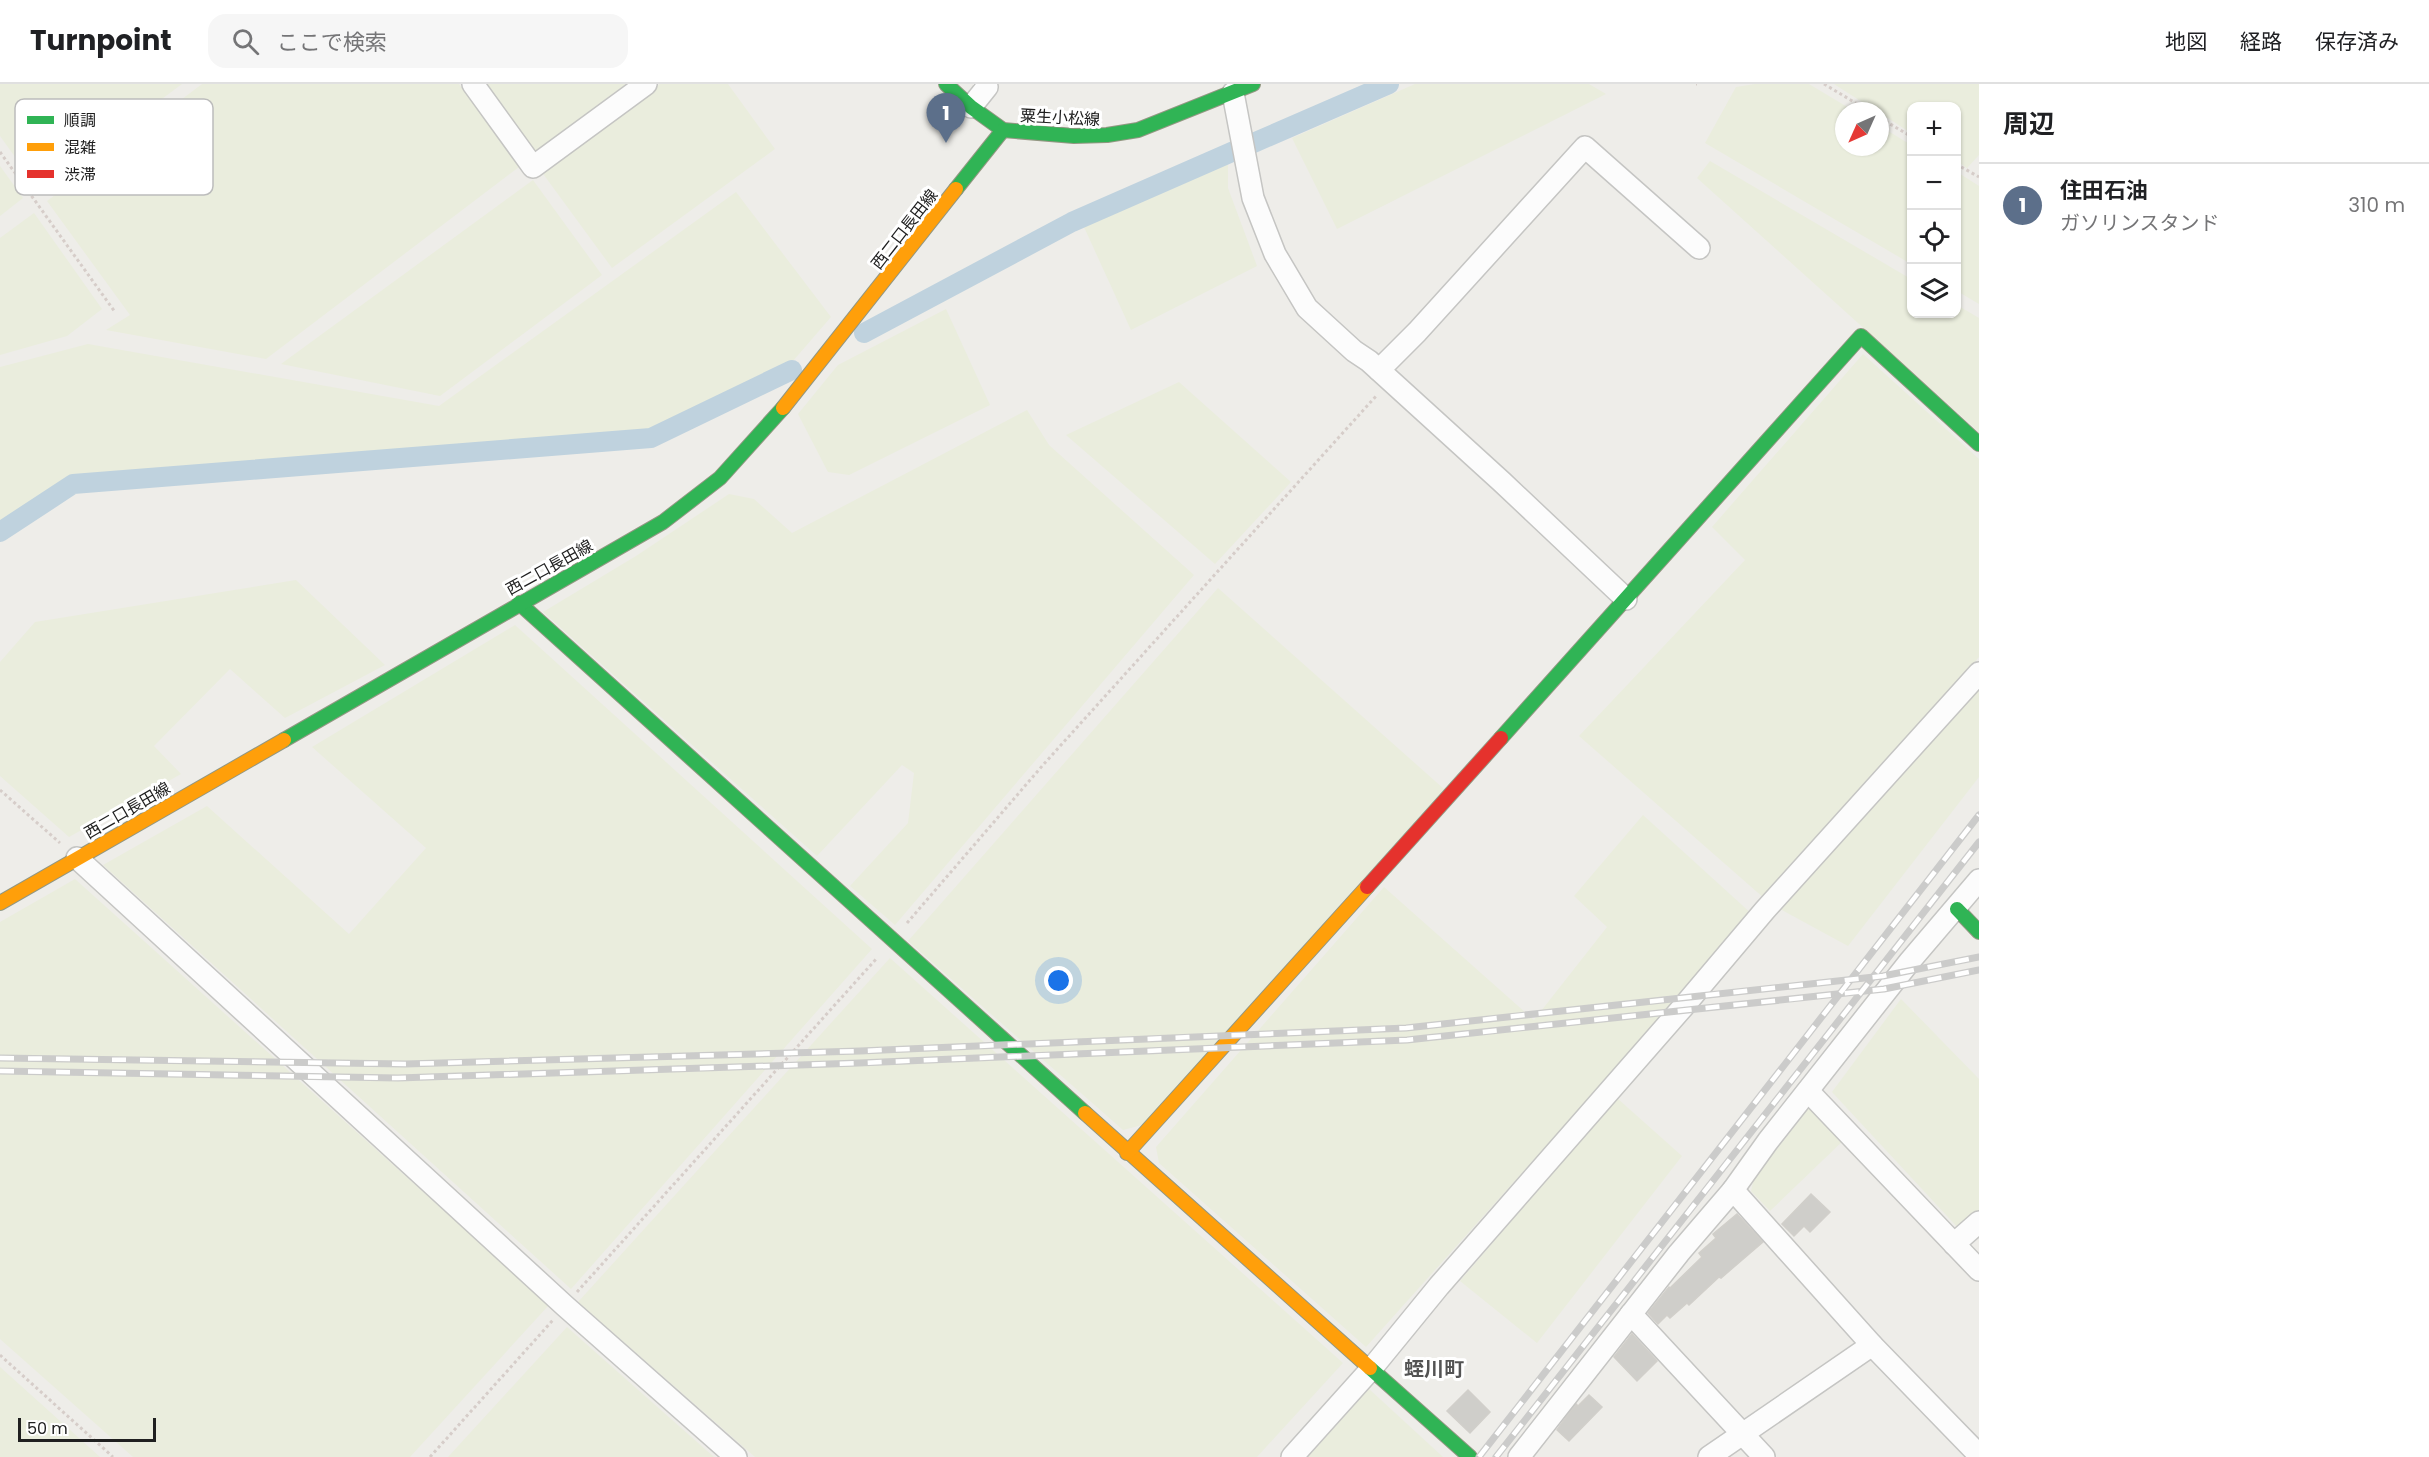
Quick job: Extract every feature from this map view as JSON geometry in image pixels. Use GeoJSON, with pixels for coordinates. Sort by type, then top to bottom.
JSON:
{"type":"FeatureCollection","features":[{"type":"Feature","properties":{"kind":"street"},"geometry":{"type":"LineString","coordinates":[[473,84],[533,167],[646,84]]}},
{"type":"Feature","properties":{"kind":"street","name":"粟生小松線"},"geometry":{"type":"LineString","coordinates":[[946,84],[971,107],[1003,130],[1074,136],[1107,135],[1138,130],[1252,84]]}},
{"type":"Feature","properties":{"kind":"street"},"geometry":{"type":"LineString","coordinates":[[971,107],[987,87],[986,84]]}},
{"type":"Feature","properties":{"kind":"street"},"geometry":{"type":"LineString","coordinates":[[1233,93],[1252,198],[1275,254],[1307,308],[1502,482],[1626,599]]}},
{"type":"Feature","properties":{"kind":"street","name":"西二口長田線"},"geometry":{"type":"LineString","coordinates":[[0,903],[663,522],[720,478],[771,424],[1003,130]]}},
{"type":"Feature","properties":{"kind":"street"},"geometry":{"type":"LineString","coordinates":[[1385,376],[1417,332],[1586,147],[1699,248]]}},
{"type":"Feature","properties":{"kind":"street"},"geometry":{"type":"LineString","coordinates":[[1127,1153],[1860,336],[1979,444]]}},
{"type":"Feature","properties":{"kind":"street"},"geometry":{"type":"LineString","coordinates":[[519,603],[1127,1153],[1470,1457]]}},
{"type":"Feature","properties":{"kind":"street"},"geometry":{"type":"LineString","coordinates":[[1292,1457],[1372,1368],[1439,1286],[1766,910],[1979,673]]}},
{"type":"Feature","properties":{"kind":"street"},"geometry":{"type":"LineString","coordinates":[[77,858],[565,1306],[736,1457]]}},
{"type":"Feature","properties":{"kind":"street"},"geometry":{"type":"LineString","coordinates":[[1519,1457],[1733,1190],[1910,961],[1957,909],[1979,880]]}},
{"type":"Feature","properties":{"kind":"street"},"geometry":{"type":"LineString","coordinates":[[1957,909],[1979,932]]}},
{"type":"Feature","properties":{"kind":"street"},"geometry":{"type":"LineString","coordinates":[[1808,1091],[1979,1270]]}},
{"type":"Feature","properties":{"kind":"street"},"geometry":{"type":"LineString","coordinates":[[1733,1190],[1872,1345],[1979,1455]]}},
{"type":"Feature","properties":{"kind":"street"},"geometry":{"type":"LineString","coordinates":[[1954,1244],[1979,1222]]}},
{"type":"Feature","properties":{"kind":"street"},"geometry":{"type":"LineString","coordinates":[[1632,1314],[1764,1457]]}},
{"type":"Feature","properties":{"kind":"street"},"geometry":{"type":"LineString","coordinates":[[1709,1457],[1872,1345]]}},
{"type":"Feature","properties":{"kind":"path"},"geometry":{"type":"LineString","coordinates":[[1824,84],[1854,102]]}},
{"type":"Feature","properties":{"kind":"path"},"geometry":{"type":"LineString","coordinates":[[1889,124],[1907,135]]}},
{"type":"Feature","properties":{"kind":"path"},"geometry":{"type":"LineString","coordinates":[[0,152],[15,173]]}},
{"type":"Feature","properties":{"kind":"path"},"geometry":{"type":"LineString","coordinates":[[1961,167],[1979,177]]}},
{"type":"Feature","properties":{"kind":"path"},"geometry":{"type":"LineString","coordinates":[[31,195],[115,312]]}},
{"type":"Feature","properties":{"kind":"path"},"geometry":{"type":"LineString","coordinates":[[430,1457],[892,941],[1042,765],[1385,376]]}},
{"type":"Feature","properties":{"kind":"path"},"geometry":{"type":"LineString","coordinates":[[0,790],[77,858]]}},
{"type":"Feature","properties":{"kind":"path"},"geometry":{"type":"LineString","coordinates":[[0,1355],[113,1457]]}},
{"type":"Feature","properties":{"kind":"green space"},"geometry":{"type":"Polygon","coordinates":[[[0,84],[182,84],[162,99],[15,99],[15,157],[0,136],[0,84]]]}},
{"type":"Feature","properties":{"kind":"green space"},"geometry":{"type":"Polygon","coordinates":[[[202,84],[459,84],[519,167],[266,359],[106,330],[130,315],[47,201],[55,195],[213,195],[213,99],[182,99],[202,84]]]}},
{"type":"Feature","properties":{"kind":"green space"},"geometry":{"type":"Polygon","coordinates":[[[481,84],[626,84],[532,154],[481,84]]]}},
{"type":"Feature","properties":{"kind":"green space"},"geometry":{"type":"Polygon","coordinates":[[[660,84],[728,84],[775,149],[612,268],[541,171],[660,84]]]}},
{"type":"Feature","properties":{"kind":"green space"},"geometry":{"type":"Polygon","coordinates":[[[1415,84],[1589,84],[1606,94],[1337,229],[1292,138],[1415,84]]]}},
{"type":"Feature","properties":{"kind":"green space"},"geometry":{"type":"Polygon","coordinates":[[[1755,84],[1809,84],[1839,102],[1835,102],[1835,156],[1889,156],[1889,132],[1907,143],[1907,262],[1705,143],[1736,87],[1755,84]]]}},
{"type":"Feature","properties":{"kind":"green space"},"geometry":{"type":"Polygon","coordinates":[[[1834,84],[1979,84],[1979,155],[1967,168],[1961,164],[1961,102],[1907,102],[1907,130],[1889,119],[1889,102],[1862,102],[1834,84]]]}},
{"type":"Feature","properties":{"kind":"green space"},"geometry":{"type":"Polygon","coordinates":[[[1228,161],[1228,188],[1257,266],[1131,330],[1084,227],[1228,161]]]}},
{"type":"Feature","properties":{"kind":"green space"},"geometry":{"type":"Polygon","coordinates":[[[1710,161],[1907,277],[1907,318],[1961,318],[1961,307],[1979,318],[1979,432],[1697,178],[1710,161]]]}},
{"type":"Feature","properties":{"kind":"green space"},"geometry":{"type":"Polygon","coordinates":[[[0,166],[15,187],[15,195],[21,195],[23,198],[0,216],[0,166]]]}},
{"type":"Feature","properties":{"kind":"green space"},"geometry":{"type":"Polygon","coordinates":[[[1961,175],[1979,186],[1979,304],[1961,293],[1961,175]]]}},
{"type":"Feature","properties":{"kind":"green space"},"geometry":{"type":"Polygon","coordinates":[[[533,180],[602,275],[440,396],[281,364],[533,180]]]}},
{"type":"Feature","properties":{"kind":"green space"},"geometry":{"type":"Polygon","coordinates":[[[736,192],[831,317],[793,361],[647,435],[65,480],[0,522],[0,367],[88,344],[439,406],[736,192]]]}},
{"type":"Feature","properties":{"kind":"green space"},"geometry":{"type":"Polygon","coordinates":[[[34,213],[102,309],[67,336],[0,355],[0,238],[34,213]]]}},
{"type":"Feature","properties":{"kind":"green space"},"geometry":{"type":"Polygon","coordinates":[[[946,309],[990,405],[849,475],[828,472],[798,414],[838,365],[946,309]]]}},
{"type":"Feature","properties":{"kind":"green space"},"geometry":{"type":"Polygon","coordinates":[[[1863,354],[1979,459],[1979,657],[1765,899],[1579,736],[1745,560],[1712,527],[1863,354]]]}},
{"type":"Feature","properties":{"kind":"green space"},"geometry":{"type":"Polygon","coordinates":[[[1179,382],[1291,482],[1215,564],[1066,435],[1179,382]]]}},
{"type":"Feature","properties":{"kind":"green space"},"geometry":{"type":"Polygon","coordinates":[[[1027,410],[1049,445],[1194,575],[895,925],[850,886],[908,823],[914,773],[902,765],[817,856],[543,612],[636,556],[729,494],[754,499],[792,533],[1027,410]]]}},
{"type":"Feature","properties":{"kind":"green space"},"geometry":{"type":"Polygon","coordinates":[[[296,580],[385,665],[285,718],[230,669],[154,746],[181,774],[69,837],[0,776],[0,662],[35,622],[296,580]]]}},
{"type":"Feature","properties":{"kind":"green space"},"geometry":{"type":"Polygon","coordinates":[[[1218,588],[1444,789],[1142,1125],[1123,1130],[908,941],[1218,588]]]}},
{"type":"Feature","properties":{"kind":"green space"},"geometry":{"type":"Polygon","coordinates":[[[515,625],[872,949],[571,1289],[103,865],[207,806],[349,934],[426,848],[312,747],[515,625]]]}},
{"type":"Feature","properties":{"kind":"green space"},"geometry":{"type":"Polygon","coordinates":[[[1979,689],[1979,777],[1848,946],[1780,909],[1979,689]]]}},
{"type":"Feature","properties":{"kind":"green space"},"geometry":{"type":"Polygon","coordinates":[[[1643,815],[1753,915],[1366,1347],[1159,1163],[1156,1147],[1384,887],[1534,1020],[1607,927],[1574,896],[1643,815]]]}},
{"type":"Feature","properties":{"kind":"green space"},"geometry":{"type":"Polygon","coordinates":[[[75,879],[549,1305],[410,1457],[133,1457],[0,1339],[0,922],[75,879]]]}},
{"type":"Feature","properties":{"kind":"green space"},"geometry":{"type":"Polygon","coordinates":[[[890,958],[1343,1363],[1257,1457],[755,1457],[578,1302],[890,958]]]}},
{"type":"Feature","properties":{"kind":"green space"},"geometry":{"type":"Polygon","coordinates":[[[1901,999],[1979,1079],[1979,1213],[1960,1230],[1832,1092],[1901,999]]]}},
{"type":"Feature","properties":{"kind":"green space"},"geometry":{"type":"Polygon","coordinates":[[[1617,1098],[1682,1156],[1537,1343],[1460,1281],[1617,1098]]]}},
{"type":"Feature","properties":{"kind":"green space"},"geometry":{"type":"Polygon","coordinates":[[[1813,1103],[1846,1138],[1770,1211],[1751,1191],[1754,1178],[1813,1103]]]}},
{"type":"Feature","properties":{"kind":"green space"},"geometry":{"type":"Polygon","coordinates":[[[567,1327],[714,1457],[448,1457],[567,1327]]]}},
{"type":"Feature","properties":{"kind":"green space"},"geometry":{"type":"Polygon","coordinates":[[[0,1367],[100,1457],[0,1457],[0,1367]]]}},
{"type":"Feature","properties":{"kind":"green space"},"geometry":{"type":"Polygon","coordinates":[[[1369,1389],[1443,1457],[1308,1457],[1369,1389]]]}},
{"type":"Feature","properties":{"kind":"building"},"geometry":{"type":"Polygon","coordinates":[[[1811,1194],[1830,1212],[1810,1232],[1804,1226],[1794,1236],[1782,1224],[1811,1194]]]}},
{"type":"Feature","properties":{"kind":"building"},"geometry":{"type":"Polygon","coordinates":[[[1737,1214],[1763,1242],[1721,1278],[1719,1277],[1689,1305],[1687,1303],[1670,1318],[1667,1315],[1658,1324],[1648,1313],[1669,1287],[1702,1257],[1699,1253],[1716,1238],[1713,1234],[1737,1214]]]}},
{"type":"Feature","properties":{"kind":"building"},"geometry":{"type":"Polygon","coordinates":[[[1632,1334],[1657,1361],[1637,1381],[1614,1357],[1632,1334]]]}},
{"type":"Feature","properties":{"kind":"building"},"geometry":{"type":"Polygon","coordinates":[[[1468,1390],[1490,1412],[1470,1433],[1447,1411],[1468,1390]]]}},
{"type":"Feature","properties":{"kind":"building"},"geometry":{"type":"Polygon","coordinates":[[[1589,1395],[1602,1407],[1569,1441],[1557,1430],[1576,1404],[1578,1406],[1589,1395]]]}},
{"type":"Feature","properties":{"kind":"waterway"},"geometry":{"type":"LineString","coordinates":[[1251,144],[1389,84]]}},
{"type":"Feature","properties":{"kind":"waterway"},"geometry":{"type":"LineString","coordinates":[[864,333],[1072,222],[1234,151]]}},
{"type":"Feature","properties":{"kind":"waterway"},"geometry":{"type":"LineString","coordinates":[[0,532],[73,484],[651,438],[792,370]]}},
{"type":"Feature","properties":{"kind":"railway"},"geometry":{"type":"LineString","coordinates":[[1479,1457],[1979,815]]}},
{"type":"Feature","properties":{"kind":"railway"},"geometry":{"type":"LineString","coordinates":[[1496,1457],[1979,842]]}},
{"type":"Feature","properties":{"kind":"railway"},"geometry":{"type":"LineString","coordinates":[[0,1058],[405,1064],[860,1051],[1406,1028],[1883,976],[1979,957]]}},
{"type":"Feature","properties":{"kind":"railway"},"geometry":{"type":"LineString","coordinates":[[0,1071],[398,1078],[859,1063],[1407,1040],[1884,989],[1979,970]]}},
{"type":"Feature","properties":{"kind":"traffic: fast"},"geometry":{"type":"LineString","coordinates":[[946,84],[971,107],[1003,130],[1074,136],[1107,135],[1138,130],[1253,84]]}},
{"type":"Feature","properties":{"kind":"traffic: fast"},"geometry":{"type":"LineString","coordinates":[[956,189],[1003,130]]}},
{"type":"Feature","properties":{"kind":"traffic: fast"},"geometry":{"type":"LineString","coordinates":[[1501,738],[1861,336],[1979,444]]}},
{"type":"Feature","properties":{"kind":"traffic: fast"},"geometry":{"type":"LineString","coordinates":[[284,740],[663,522],[720,478],[783,408]]}},
{"type":"Feature","properties":{"kind":"traffic: fast"},"geometry":{"type":"LineString","coordinates":[[519,603],[1085,1113]]}},
{"type":"Feature","properties":{"kind":"traffic: fast"},"geometry":{"type":"LineString","coordinates":[[1957,909],[1979,932]]}},
{"type":"Feature","properties":{"kind":"traffic: fast"},"geometry":{"type":"LineString","coordinates":[[1370,1368],[1470,1457]]}},
{"type":"Feature","properties":{"kind":"traffic: slow"},"geometry":{"type":"LineString","coordinates":[[783,408],[956,189]]}},
{"type":"Feature","properties":{"kind":"traffic: slow"},"geometry":{"type":"LineString","coordinates":[[0,903],[284,740]]}},
{"type":"Feature","properties":{"kind":"traffic: slow"},"geometry":{"type":"LineString","coordinates":[[1127,1153],[1367,887]]}},
{"type":"Feature","properties":{"kind":"traffic: slow"},"geometry":{"type":"LineString","coordinates":[[1085,1113],[1370,1368]]}},
{"type":"Feature","properties":{"kind":"traffic: jam"},"geometry":{"type":"LineString","coordinates":[[1367,887],[1501,738]]}},
{"type":"Feature","properties":{"kind":"place","name":"住田石油"},"geometry":{"type":"Point","coordinates":[946,143]}},
{"type":"Feature","properties":{"kind":"district","name":"蛭川町"},"geometry":{"type":"Point","coordinates":[1434,1369]}}]}
